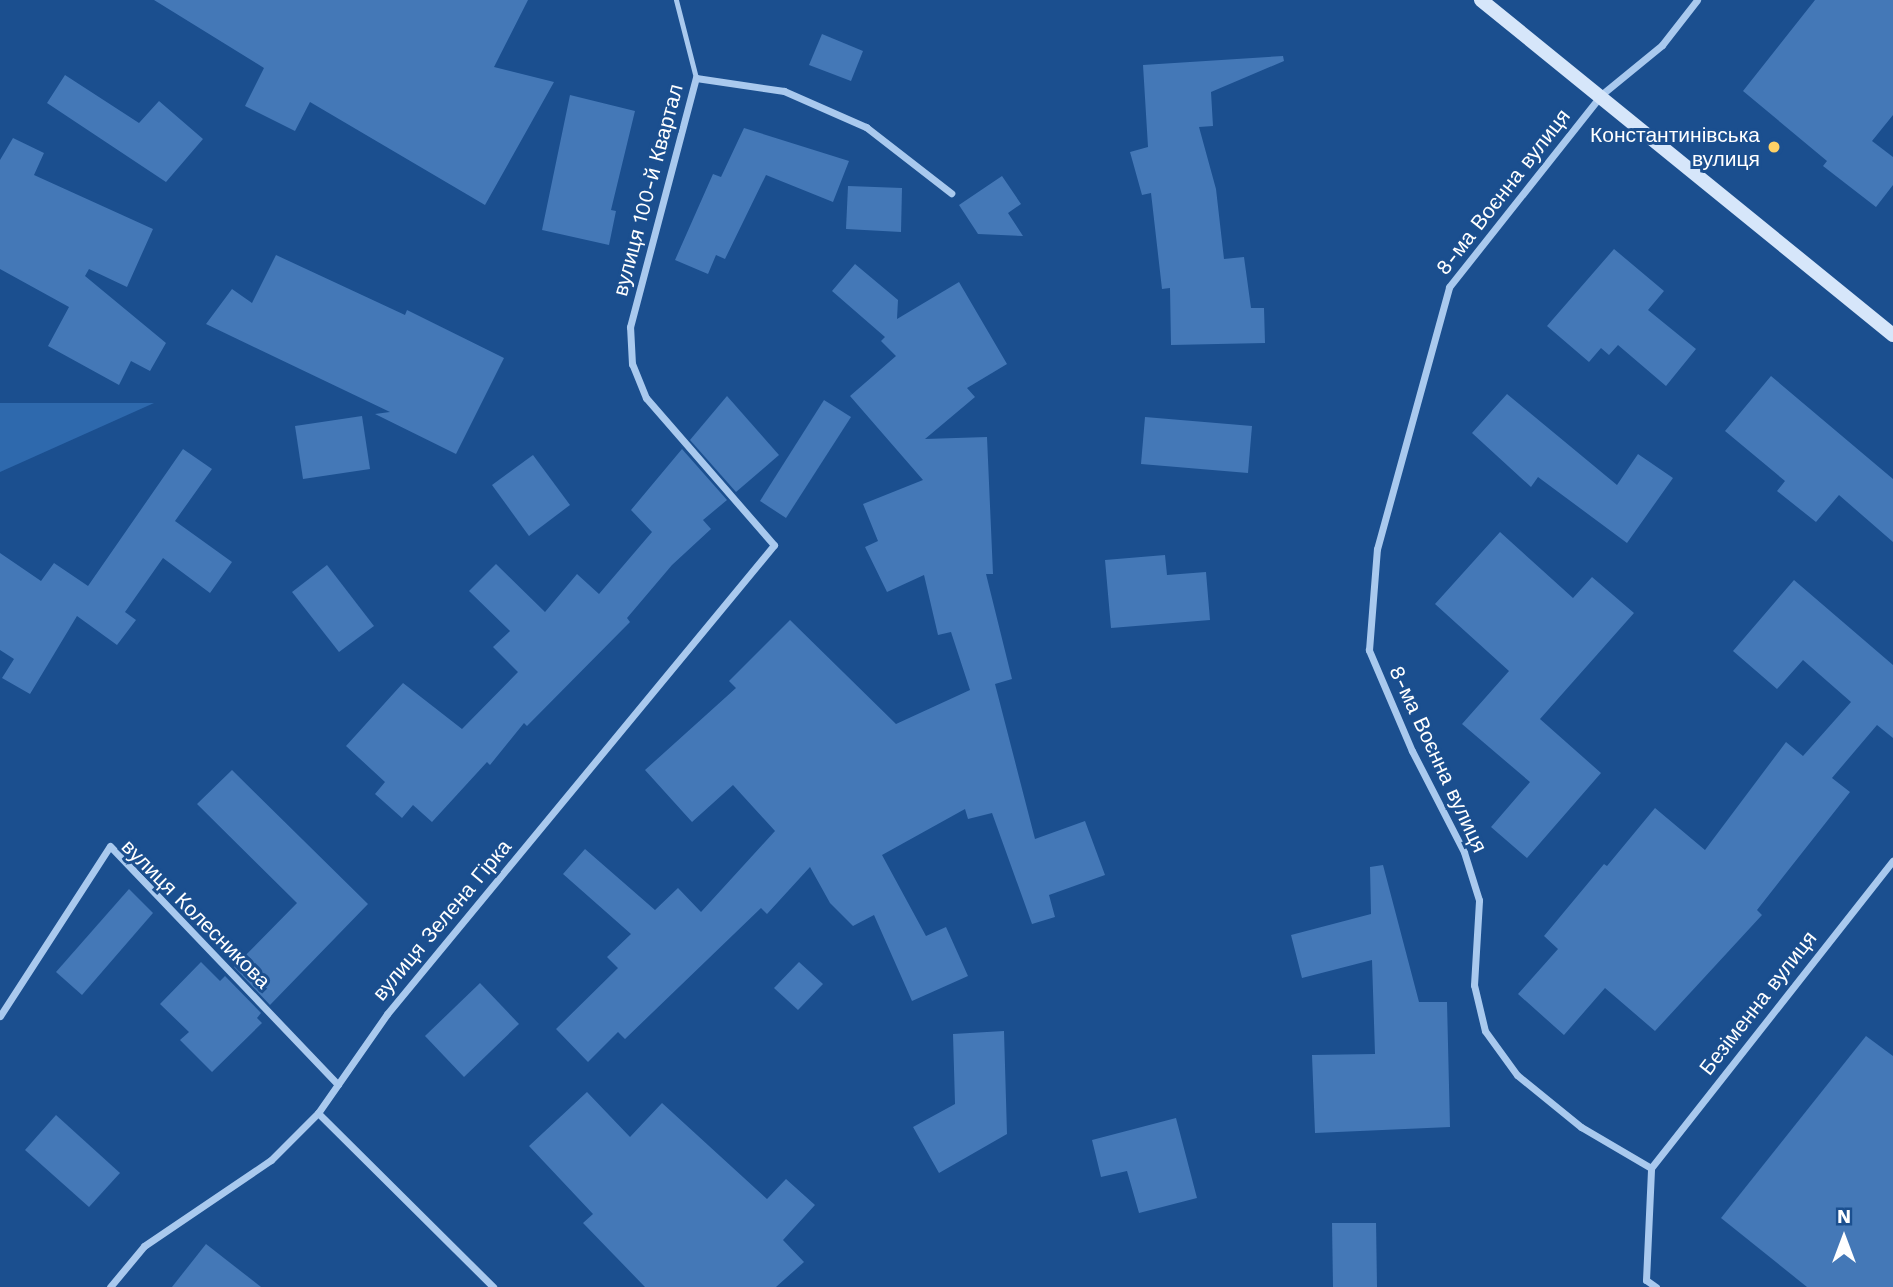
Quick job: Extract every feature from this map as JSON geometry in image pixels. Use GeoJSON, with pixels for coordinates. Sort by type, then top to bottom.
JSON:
{"type":"FeatureCollection","features":[{"type":"Feature","properties":{"kind":"street"},"geometry":{"type":"LineString","coordinates":[[1481,0],[1893,335]]}},
{"type":"Feature","properties":{"kind":"street"},"geometry":{"type":"LineString","coordinates":[[1601,95],[1662,45],[1697,0]]}},
{"type":"Feature","properties":{"kind":"street","name":"вулиця 100-й Квартал"},"geometry":{"type":"LineString","coordinates":[[774,545],[646,398],[632,364],[630,327],[696,78],[784,91],[866,127],[951,193]]}},
{"type":"Feature","properties":{"kind":"street","name":"8-ма Воєнна вулиця"},"geometry":{"type":"LineString","coordinates":[[1601,95],[1449,286],[1377,549],[1369,650],[1412,751],[1464,852],[1479,900],[1474,985],[1485,1031],[1517,1075],[1581,1127],[1651,1168]]}},
{"type":"Feature","properties":{"kind":"street","name":"вулиця Зелена Гірка"},"geometry":{"type":"LineString","coordinates":[[110,1287],[144,1246],[271,1160],[317,1114],[387,1014],[774,545]]}},
{"type":"Feature","properties":{"kind":"street","name":"вулиця Колесникова"},"geometry":{"type":"LineString","coordinates":[[0,1016],[110,846],[338,1085]]}},
{"type":"Feature","properties":{"kind":"street","name":"Безіменна вулиця"},"geometry":{"type":"LineString","coordinates":[[1651,1168],[1893,861]]}},
{"type":"Feature","properties":{"kind":"street"},"geometry":{"type":"LineString","coordinates":[[317,1114],[494,1287]]}},
{"type":"Feature","properties":{"kind":"street"},"geometry":{"type":"LineString","coordinates":[[1640,1287],[1646,1280],[1651,1168]]}},
{"type":"Feature","properties":{"kind":"street"},"geometry":{"type":"LineString","coordinates":[[1646,1280],[1656,1287]]}},
{"type":"Feature","properties":{"kind":"lane"},"geometry":{"type":"LineString","coordinates":[[676,0],[696,78]]}},
{"type":"Feature","properties":{"kind":"shaded area"},"geometry":{"type":"Polygon","coordinates":[[[0,403],[154,403],[0,472],[0,403]]]}},
{"type":"Feature","properties":{"kind":"building"},"geometry":{"type":"Polygon","coordinates":[[[154,0],[528,0],[494,67],[554,82],[485,205],[310,102],[295,131],[245,106],[264,68],[154,0]]]}},
{"type":"Feature","properties":{"kind":"building"},"geometry":{"type":"Polygon","coordinates":[[[1815,0],[1893,0],[1893,115],[1872,141],[1893,157],[1893,185],[1876,207],[1823,166],[1827,161],[1743,91],[1815,0]]]}},
{"type":"Feature","properties":{"kind":"building"},"geometry":{"type":"Polygon","coordinates":[[[822,34],[863,51],[851,81],[809,65],[822,34]]]}},
{"type":"Feature","properties":{"kind":"building"},"geometry":{"type":"Polygon","coordinates":[[[1283,56],[1284,61],[1211,92],[1213,126],[1199,127],[1216,189],[1224,259],[1244,257],[1251,308],[1264,308],[1265,343],[1171,345],[1170,288],[1162,289],[1151,193],[1142,195],[1130,152],[1148,147],[1143,65],[1283,56]]]}},
{"type":"Feature","properties":{"kind":"building"},"geometry":{"type":"Polygon","coordinates":[[[65,75],[139,123],[159,101],[203,139],[166,182],[47,103],[65,75]]]}},
{"type":"Feature","properties":{"kind":"building"},"geometry":{"type":"Polygon","coordinates":[[[570,95],[635,111],[611,210],[616,211],[609,245],[542,230],[570,95]]]}},
{"type":"Feature","properties":{"kind":"building"},"geometry":{"type":"Polygon","coordinates":[[[744,128],[849,161],[833,202],[766,175],[725,259],[716,255],[708,274],[675,260],[713,174],[721,177],[744,128]]]}},
{"type":"Feature","properties":{"kind":"building"},"geometry":{"type":"Polygon","coordinates":[[[13,138],[44,153],[34,175],[153,229],[127,287],[89,269],[85,276],[166,343],[150,371],[131,361],[119,385],[48,346],[69,307],[0,269],[0,160],[13,138]]]}},
{"type":"Feature","properties":{"kind":"building"},"geometry":{"type":"Polygon","coordinates":[[[1002,176],[1021,204],[1008,213],[1023,236],[978,234],[959,205],[1002,176]]]}},
{"type":"Feature","properties":{"kind":"building"},"geometry":{"type":"Polygon","coordinates":[[[848,186],[902,188],[901,232],[846,229],[848,186]]]}},
{"type":"Feature","properties":{"kind":"building"},"geometry":{"type":"Polygon","coordinates":[[[1614,249],[1664,291],[1648,310],[1696,349],[1666,386],[1618,345],[1609,355],[1601,348],[1589,362],[1547,326],[1614,249]]]}},
{"type":"Feature","properties":{"kind":"building"},"geometry":{"type":"Polygon","coordinates":[[[276,255],[405,315],[407,310],[504,358],[456,454],[375,414],[390,412],[206,324],[232,289],[252,303],[276,255]]]}},
{"type":"Feature","properties":{"kind":"building"},"geometry":{"type":"Polygon","coordinates":[[[855,264],[898,300],[897,319],[959,282],[1007,364],[967,388],[975,397],[925,439],[987,437],[993,574],[986,574],[1012,679],[995,684],[1035,839],[1085,821],[1105,875],[1049,895],[1055,917],[1032,924],[992,813],[968,819],[965,809],[882,855],[926,936],[946,927],[968,976],[912,1001],[874,915],[853,926],[830,903],[810,867],[767,914],[761,908],[625,1039],[618,1032],[588,1062],[556,1029],[618,968],[607,957],[631,934],[563,874],[585,849],[655,910],[678,888],[701,912],[775,831],[733,785],[692,822],[645,770],[736,688],[729,681],[790,620],[896,724],[970,690],[951,632],[938,635],[924,575],[887,592],[865,547],[878,541],[863,504],[923,480],[850,396],[896,356],[881,341],[885,337],[832,291],[855,264]]]}},
{"type":"Feature","properties":{"kind":"building"},"geometry":{"type":"Polygon","coordinates":[[[1771,376],[1893,479],[1893,542],[1839,495],[1816,522],[1777,491],[1785,481],[1725,431],[1771,376]]]}},
{"type":"Feature","properties":{"kind":"building"},"geometry":{"type":"Polygon","coordinates":[[[1507,394],[1617,485],[1638,454],[1673,478],[1627,543],[1538,477],[1531,487],[1472,433],[1507,394]]]}},
{"type":"Feature","properties":{"kind":"building"},"geometry":{"type":"Polygon","coordinates":[[[727,396],[779,455],[736,492],[690,440],[727,396]]]}},
{"type":"Feature","properties":{"kind":"building"},"geometry":{"type":"Polygon","coordinates":[[[824,400],[851,417],[786,518],[760,501],[824,400]]]}},
{"type":"Feature","properties":{"kind":"building"},"geometry":{"type":"Polygon","coordinates":[[[362,416],[370,469],[303,479],[295,426],[362,416]]]}},
{"type":"Feature","properties":{"kind":"building"},"geometry":{"type":"Polygon","coordinates":[[[1145,417],[1252,426],[1248,473],[1141,464],[1145,417]]]}},
{"type":"Feature","properties":{"kind":"building"},"geometry":{"type":"Polygon","coordinates":[[[183,449],[212,469],[175,521],[232,562],[210,593],[163,558],[125,612],[136,620],[117,645],[77,616],[30,694],[2,678],[14,659],[0,650],[0,553],[41,581],[54,563],[88,586],[183,449]]]}},
{"type":"Feature","properties":{"kind":"building"},"geometry":{"type":"Polygon","coordinates":[[[682,449],[727,500],[703,520],[711,529],[672,565],[627,618],[630,622],[527,726],[524,723],[490,765],[487,762],[432,822],[413,805],[402,818],[375,794],[385,782],[346,746],[403,683],[462,729],[518,672],[493,647],[510,631],[469,591],[496,564],[545,612],[577,574],[599,594],[652,532],[631,510],[682,449]]]}},
{"type":"Feature","properties":{"kind":"building"},"geometry":{"type":"Polygon","coordinates":[[[533,455],[570,505],[529,536],[492,485],[533,455]]]}},
{"type":"Feature","properties":{"kind":"building"},"geometry":{"type":"Polygon","coordinates":[[[1500,532],[1573,598],[1592,577],[1634,613],[1540,719],[1601,773],[1527,858],[1491,827],[1530,782],[1462,724],[1509,671],[1435,604],[1500,532]]]}},
{"type":"Feature","properties":{"kind":"building"},"geometry":{"type":"Polygon","coordinates":[[[1165,555],[1167,575],[1206,572],[1210,620],[1111,628],[1105,560],[1165,555]]]}},
{"type":"Feature","properties":{"kind":"building"},"geometry":{"type":"Polygon","coordinates":[[[327,565],[374,626],[339,652],[292,592],[327,565]]]}},
{"type":"Feature","properties":{"kind":"building"},"geometry":{"type":"Polygon","coordinates":[[[1794,580],[1893,665],[1893,738],[1877,725],[1832,778],[1850,792],[1757,910],[1762,915],[1655,1031],[1605,988],[1564,1035],[1518,994],[1558,949],[1544,936],[1604,864],[1607,866],[1655,808],[1705,850],[1786,742],[1803,756],[1851,702],[1803,660],[1777,689],[1733,651],[1794,580]]]}},
{"type":"Feature","properties":{"kind":"building"},"geometry":{"type":"Polygon","coordinates":[[[232,770],[368,904],[270,1005],[234,967],[297,903],[197,804],[232,770]]]}},
{"type":"Feature","properties":{"kind":"building"},"geometry":{"type":"Polygon","coordinates":[[[1383,865],[1419,1002],[1447,1002],[1450,1127],[1315,1133],[1312,1055],[1375,1054],[1372,960],[1302,978],[1291,935],[1371,914],[1370,867],[1383,865]]]}},
{"type":"Feature","properties":{"kind":"building"},"geometry":{"type":"Polygon","coordinates":[[[129,889],[153,913],[82,995],[56,972],[129,889]]]}},
{"type":"Feature","properties":{"kind":"building"},"geometry":{"type":"Polygon","coordinates":[[[201,962],[220,981],[225,976],[261,1013],[257,1018],[262,1023],[212,1072],[180,1040],[189,1032],[160,1004],[201,962]]]}},
{"type":"Feature","properties":{"kind":"building"},"geometry":{"type":"Polygon","coordinates":[[[799,962],[823,984],[798,1010],[774,988],[799,962]]]}},
{"type":"Feature","properties":{"kind":"building"},"geometry":{"type":"Polygon","coordinates":[[[480,983],[519,1024],[464,1077],[425,1036],[480,983]]]}},
{"type":"Feature","properties":{"kind":"building"},"geometry":{"type":"Polygon","coordinates":[[[1004,1031],[1007,1134],[939,1173],[913,1127],[955,1104],[953,1034],[1004,1031]]]}},
{"type":"Feature","properties":{"kind":"building"},"geometry":{"type":"Polygon","coordinates":[[[1866,1036],[1893,1056],[1893,1287],[1807,1287],[1721,1218],[1866,1036]]]}},
{"type":"Feature","properties":{"kind":"building"},"geometry":{"type":"Polygon","coordinates":[[[587,1092],[630,1137],[662,1103],[767,1199],[786,1179],[815,1205],[783,1240],[804,1262],[776,1287],[645,1287],[583,1223],[593,1214],[529,1146],[587,1092]]]}},
{"type":"Feature","properties":{"kind":"building"},"geometry":{"type":"Polygon","coordinates":[[[56,1115],[120,1173],[89,1207],[25,1150],[56,1115]]]}},
{"type":"Feature","properties":{"kind":"building"},"geometry":{"type":"Polygon","coordinates":[[[1176,1118],[1197,1198],[1139,1213],[1127,1171],[1101,1177],[1092,1140],[1176,1118]]]}},
{"type":"Feature","properties":{"kind":"building"},"geometry":{"type":"Polygon","coordinates":[[[1332,1223],[1376,1223],[1377,1287],[1333,1287],[1332,1223]]]}},
{"type":"Feature","properties":{"kind":"building"},"geometry":{"type":"Polygon","coordinates":[[[206,1244],[261,1287],[172,1287],[206,1244]]]}},
{"type":"Feature","properties":{"kind":"place","name":"Константинівська вулиця"},"geometry":{"type":"Point","coordinates":[1774,147]}}]}
